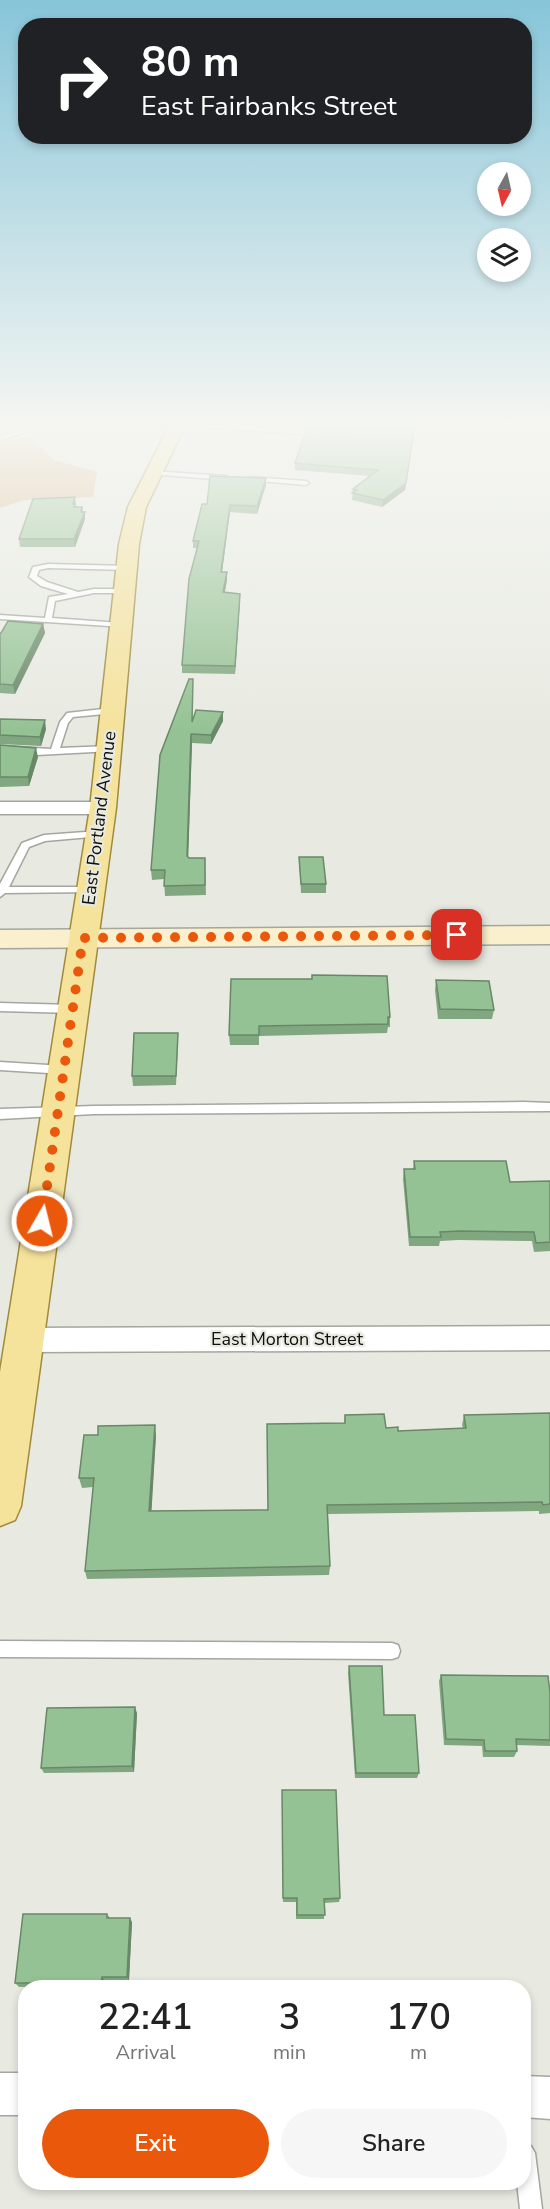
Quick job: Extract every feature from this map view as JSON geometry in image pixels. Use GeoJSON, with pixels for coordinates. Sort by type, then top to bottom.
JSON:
{"type":"FeatureCollection","features":[{"type":"Feature","properties":{"kind":"main road","name":"East Portland Avenue"},"geometry":{"type":"LineString","coordinates":[[0,1506],[16,1340],[57,1113],[101,821],[126,579],[134,525]]}},
{"type":"Feature","properties":{"kind":"street"},"geometry":{"type":"LineString","coordinates":[[0,808],[101,821]]}},
{"type":"Feature","properties":{"kind":"street"},"geometry":{"type":"LineString","coordinates":[[0,939],[550,935]]}},
{"type":"Feature","properties":{"kind":"street","name":"East Morton Street"},"geometry":{"type":"LineString","coordinates":[[16,1340],[550,1338]]}},
{"type":"Feature","properties":{"kind":"street"},"geometry":{"type":"LineString","coordinates":[[0,2094],[18,2094]]}},
{"type":"Feature","properties":{"kind":"street"},"geometry":{"type":"LineString","coordinates":[[531,2097],[550,2098]]}},
{"type":"Feature","properties":{"kind":"lane"},"geometry":{"type":"LineString","coordinates":[[77,594],[33,577],[36,569],[48,566],[126,579]]}},
{"type":"Feature","properties":{"kind":"lane"},"geometry":{"type":"LineString","coordinates":[[48,620],[51,599],[77,594],[126,579]]}},
{"type":"Feature","properties":{"kind":"lane"},"geometry":{"type":"LineString","coordinates":[[0,617],[121,625]]}},
{"type":"Feature","properties":{"kind":"lane"},"geometry":{"type":"LineString","coordinates":[[55,751],[64,722],[70,715],[112,711]]}},
{"type":"Feature","properties":{"kind":"lane"},"geometry":{"type":"LineString","coordinates":[[0,749],[55,751],[109,748]]}},
{"type":"Feature","properties":{"kind":"lane"},"geometry":{"type":"LineString","coordinates":[[90,890],[1,892],[25,845],[101,821]]}},
{"type":"Feature","properties":{"kind":"lane"},"geometry":{"type":"LineString","coordinates":[[0,1007],[73,1009]]}},
{"type":"Feature","properties":{"kind":"lane"},"geometry":{"type":"LineString","coordinates":[[0,1066],[64,1070]]}},
{"type":"Feature","properties":{"kind":"lane"},"geometry":{"type":"LineString","coordinates":[[0,1114],[94,1110],[550,1107]]}},
{"type":"Feature","properties":{"kind":"lane"},"geometry":{"type":"LineString","coordinates":[[0,1649],[392,1651]]}},
{"type":"Feature","properties":{"kind":"lane"},"geometry":{"type":"LineString","coordinates":[[529,2190],[531,2209]]}},
{"type":"Feature","properties":{"kind":"building"},"geometry":{"type":"Polygon","coordinates":[[[24,525],[80,525],[74,539],[19,539],[24,525]]]}},
{"type":"Feature","properties":{"kind":"building"},"geometry":{"type":"Polygon","coordinates":[[[197,525],[227,525],[221,572],[227,572],[223,592],[240,594],[235,666],[182,665],[189,579],[199,541],[193,541],[197,525]]]}},
{"type":"Feature","properties":{"kind":"building"},"geometry":{"type":"Polygon","coordinates":[[[8,621],[43,624],[13,685],[0,684],[0,633],[8,621]]]}},
{"type":"Feature","properties":{"kind":"building"},"geometry":{"type":"Polygon","coordinates":[[[189,679],[193,679],[192,722],[196,710],[223,712],[211,735],[191,734],[187,856],[205,858],[205,885],[164,886],[165,870],[151,870],[160,755],[189,679]]]}},
{"type":"Feature","properties":{"kind":"building"},"geometry":{"type":"Polygon","coordinates":[[[0,719],[45,720],[40,737],[0,735],[0,719]]]}},
{"type":"Feature","properties":{"kind":"building"},"geometry":{"type":"Polygon","coordinates":[[[0,745],[36,748],[28,777],[0,777],[0,745]]]}},
{"type":"Feature","properties":{"kind":"building"},"geometry":{"type":"Polygon","coordinates":[[[299,857],[323,857],[326,884],[301,884],[299,857]]]}},
{"type":"Feature","properties":{"kind":"building"},"geometry":{"type":"Polygon","coordinates":[[[312,975],[387,976],[390,1017],[388,1017],[388,1024],[259,1026],[259,1035],[229,1035],[231,979],[312,979],[312,975]]]}},
{"type":"Feature","properties":{"kind":"building"},"geometry":{"type":"Polygon","coordinates":[[[436,980],[489,981],[494,1010],[440,1009],[436,980]]]}},
{"type":"Feature","properties":{"kind":"building"},"geometry":{"type":"Polygon","coordinates":[[[134,1033],[178,1033],[176,1076],[132,1076],[134,1033]]]}},
{"type":"Feature","properties":{"kind":"building"},"geometry":{"type":"Polygon","coordinates":[[[414,1161],[506,1161],[510,1182],[550,1181],[550,1242],[536,1243],[534,1232],[460,1231],[440,1232],[441,1237],[410,1237],[404,1169],[415,1169],[414,1161]]]}},
{"type":"Feature","properties":{"kind":"building"},"geometry":{"type":"Polygon","coordinates":[[[550,1413],[550,1504],[543,1505],[542,1502],[327,1505],[330,1566],[85,1571],[94,1478],[79,1478],[84,1435],[98,1435],[98,1426],[155,1425],[149,1511],[268,1510],[267,1424],[345,1423],[345,1415],[384,1414],[386,1428],[398,1427],[398,1431],[466,1428],[464,1415],[550,1413]]]}},
{"type":"Feature","properties":{"kind":"building"},"geometry":{"type":"Polygon","coordinates":[[[349,1666],[382,1666],[384,1715],[415,1715],[419,1773],[356,1773],[349,1666]]]}},
{"type":"Feature","properties":{"kind":"building"},"geometry":{"type":"Polygon","coordinates":[[[441,1675],[548,1676],[550,1740],[516,1739],[517,1751],[485,1751],[484,1740],[446,1739],[441,1675]]]}},
{"type":"Feature","properties":{"kind":"building"},"geometry":{"type":"Polygon","coordinates":[[[135,1707],[132,1766],[41,1768],[47,1708],[135,1707]]]}},
{"type":"Feature","properties":{"kind":"building"},"geometry":{"type":"Polygon","coordinates":[[[282,1790],[336,1790],[340,1898],[324,1899],[325,1915],[297,1915],[297,1898],[283,1898],[282,1790]]]}},
{"type":"Feature","properties":{"kind":"building"},"geometry":{"type":"Polygon","coordinates":[[[23,1914],[107,1914],[107,1918],[130,1918],[127,1977],[102,1977],[102,1980],[18,1980],[18,1983],[15,1983],[23,1914]]]}},
{"type":"Feature","properties":{"kind":"route"},"geometry":{"type":"LineString","coordinates":[[42,1221],[83,938],[457,935]]}}]}
